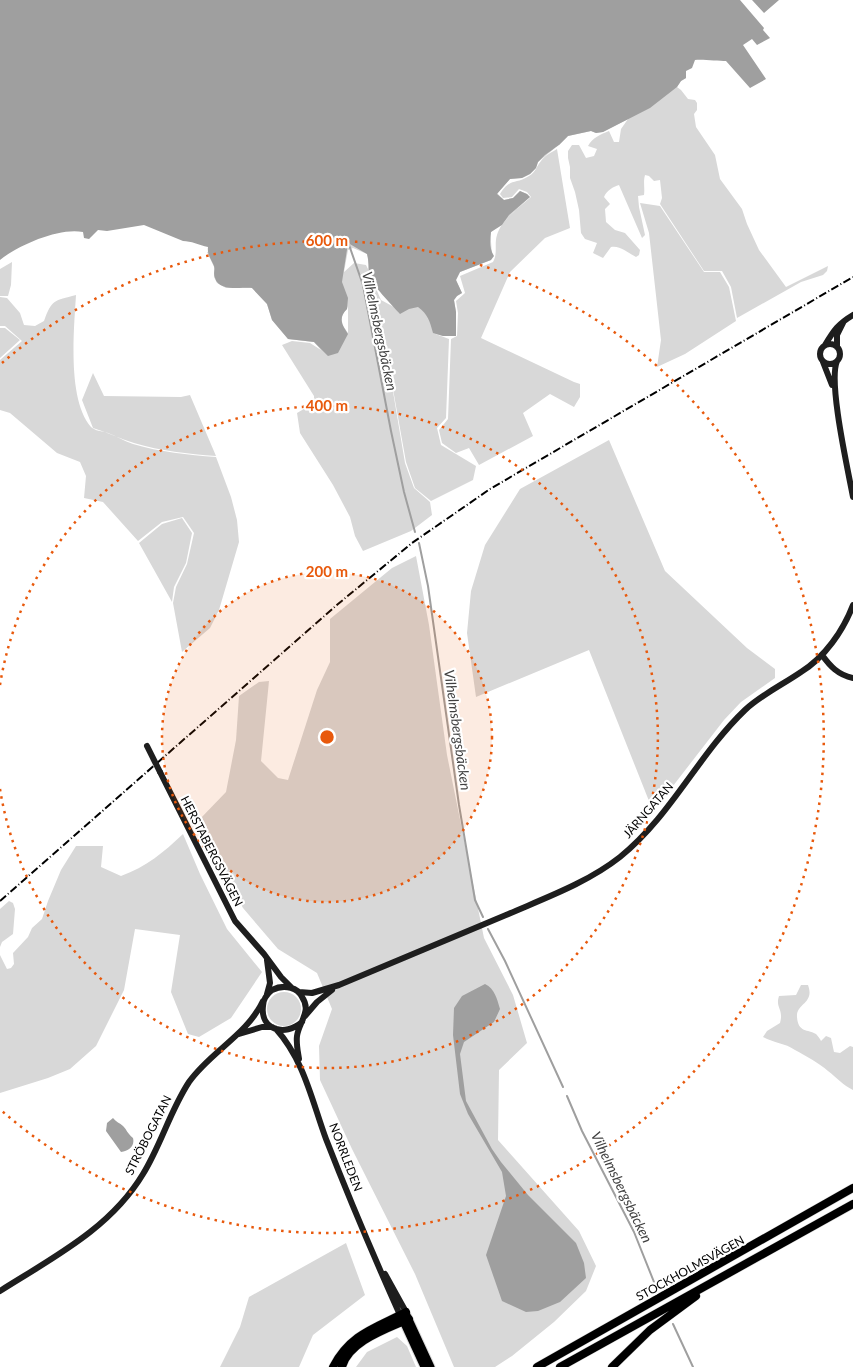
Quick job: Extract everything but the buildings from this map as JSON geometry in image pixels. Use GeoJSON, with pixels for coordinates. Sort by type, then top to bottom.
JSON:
{"type":"FeatureCollection","features":[{"type":"Feature","properties":{"kind":"highway","name":"STOCKHOLMSVÄGEN"},"geometry":{"type":"LineString","coordinates":[[536,1367],[853,1188]]}},
{"type":"Feature","properties":{"kind":"highway","name":"STOCKHOLMSVÄGEN"},"geometry":{"type":"LineString","coordinates":[[560,1367],[853,1204]]}},
{"type":"Feature","properties":{"kind":"highway"},"geometry":{"type":"LineString","coordinates":[[612,1367],[636,1342],[663,1319],[739,1266]]}},
{"type":"Feature","properties":{"kind":"highway"},"geometry":{"type":"LineString","coordinates":[[333,1367],[349,1342],[360,1335],[405,1317]]}},
{"type":"Feature","properties":{"kind":"highway"},"geometry":{"type":"LineString","coordinates":[[342,1367],[350,1352],[359,1343],[405,1317]]}},
{"type":"Feature","properties":{"kind":"main road"},"geometry":{"type":"LineString","coordinates":[[405,1317],[424,1367]]}},
{"type":"Feature","properties":{"kind":"main road"},"geometry":{"type":"LineString","coordinates":[[405,1317],[431,1367]]}},
{"type":"Feature","properties":{"kind":"street"},"geometry":{"type":"LineString","coordinates":[[835,394],[819,353],[833,330],[850,317]]}},
{"type":"Feature","properties":{"kind":"street"},"geometry":{"type":"LineString","coordinates":[[850,317],[841,326],[837,335],[837,347],[840,356],[834,373],[835,394],[853,496]]}},
{"type":"Feature","properties":{"kind":"street"},"geometry":{"type":"LineString","coordinates":[[826,344],[837,347]]}},
{"type":"Feature","properties":{"kind":"street"},"geometry":{"type":"LineString","coordinates":[[823,362],[830,364],[837,362]]}},
{"type":"Feature","properties":{"kind":"street","name":"JÄRNGATAN"},"geometry":{"type":"LineString","coordinates":[[299,992],[312,993],[339,985],[565,889],[609,865],[648,830],[744,711],[754,702],[807,668],[822,655],[838,634],[853,605]]}},
{"type":"Feature","properties":{"kind":"street"},"geometry":{"type":"LineString","coordinates":[[822,655],[834,669],[853,678]]}},
{"type":"Feature","properties":{"kind":"street","name":"HERSTABERGSVÄGEN"},"geometry":{"type":"LineString","coordinates":[[147,746],[235,921],[292,988]]}},
{"type":"Feature","properties":{"kind":"street"},"geometry":{"type":"LineString","coordinates":[[267,959],[270,983],[262,1009],[264,1018],[293,1052],[301,1067]]}},
{"type":"Feature","properties":{"kind":"street","name":"JÄRNGATAN"},"geometry":{"type":"LineString","coordinates":[[303,1020],[316,1002],[339,985]]}},
{"type":"Feature","properties":{"kind":"street"},"geometry":{"type":"LineString","coordinates":[[265,998],[278,988],[292,988],[299,992],[305,1003],[303,1020],[296,1040],[301,1067]]}},
{"type":"Feature","properties":{"kind":"street","name":"STRÖBOGATAN"},"geometry":{"type":"LineString","coordinates":[[0,1291],[84,1238],[114,1211],[143,1175],[177,1103],[190,1082],[214,1054],[238,1034],[256,1013],[265,998]]}},
{"type":"Feature","properties":{"kind":"street"},"geometry":{"type":"LineString","coordinates":[[274,1028],[284,1031],[292,1029],[303,1020]]}},
{"type":"Feature","properties":{"kind":"street","name":"STRÖBOGATAN"},"geometry":{"type":"LineString","coordinates":[[238,1034],[262,1027],[274,1028]]}},
{"type":"Feature","properties":{"kind":"street","name":"NORRLEDEN"},"geometry":{"type":"LineString","coordinates":[[301,1067],[326,1137],[374,1253],[405,1317]]}},
{"type":"Feature","properties":{"kind":"shaded area"},"geometry":{"type":"Polygon","coordinates":[[[0,0],[740,0],[770,38],[757,45],[752,39],[743,45],[766,79],[750,88],[726,61],[695,60],[692,68],[686,71],[686,78],[650,108],[603,132],[596,133],[591,131],[568,136],[538,162],[536,168],[530,174],[522,178],[510,179],[497,194],[504,200],[513,198],[520,191],[530,197],[509,215],[502,225],[491,232],[490,241],[494,256],[491,260],[460,272],[456,280],[462,293],[454,300],[456,336],[443,336],[433,333],[426,315],[418,307],[400,314],[371,279],[367,254],[348,243],[342,282],[348,298],[347,309],[342,318],[343,325],[348,334],[338,353],[328,356],[314,342],[288,339],[272,320],[267,304],[252,288],[226,287],[217,282],[208,247],[183,241],[144,225],[107,231],[98,230],[89,239],[84,238],[83,232],[63,232],[28,243],[0,260],[0,0]]]}},
{"type":"Feature","properties":{"kind":"shaded area"},"geometry":{"type":"Polygon","coordinates":[[[752,0],[779,0],[764,13],[752,0]]]}},
{"type":"Feature","properties":{"kind":"shaded area"},"geometry":{"type":"Polygon","coordinates":[[[686,71],[686,78],[677,87],[688,99],[695,100],[697,103],[697,110],[694,114],[696,127],[715,155],[720,179],[742,209],[759,250],[786,287],[828,266],[827,271],[823,275],[801,282],[737,318],[731,287],[722,271],[704,271],[660,204],[662,198],[660,180],[654,181],[645,175],[644,195],[638,196],[645,235],[642,238],[619,185],[610,189],[604,197],[610,204],[605,209],[606,222],[615,230],[625,233],[640,250],[639,255],[636,257],[621,248],[611,247],[603,258],[593,253],[597,243],[585,239],[581,233],[579,210],[570,178],[568,151],[572,145],[579,145],[586,158],[594,156],[597,149],[588,146],[592,141],[609,131],[614,142],[619,142],[621,129],[628,119],[603,132],[596,133],[591,131],[568,136],[559,145],[557,135],[686,71]]]}},
{"type":"Feature","properties":{"kind":"shaded area"},"geometry":{"type":"Polygon","coordinates":[[[555,148],[538,162],[536,168],[530,174],[522,178],[510,179],[497,193],[504,200],[513,198],[520,191],[530,197],[491,232],[491,260],[460,272],[456,280],[462,293],[454,300],[456,336],[443,336],[433,333],[449,339],[446,418],[437,428],[441,445],[476,466],[473,480],[431,501],[415,488],[406,462],[386,350],[405,463],[414,488],[430,502],[432,515],[411,531],[363,551],[355,536],[350,517],[333,485],[300,433],[297,413],[314,403],[314,396],[282,345],[292,341],[310,343],[321,350],[314,342],[288,339],[272,320],[267,304],[252,288],[226,288],[217,283],[214,277],[215,269],[207,252],[555,148]],[[353,248],[348,250],[344,272],[354,263],[366,265],[369,271],[370,263],[367,254],[353,248]],[[374,284],[381,300],[394,307],[374,284]],[[347,306],[347,309],[342,314],[341,323],[348,333],[347,306]]]}},
{"type":"Feature","properties":{"kind":"shaded area"},"geometry":{"type":"Polygon","coordinates":[[[557,149],[570,228],[545,238],[510,272],[481,338],[580,384],[580,397],[574,407],[550,394],[523,413],[533,436],[479,465],[469,448],[456,453],[442,443],[439,430],[448,419],[451,339],[457,336],[458,313],[456,301],[465,293],[460,276],[493,262],[499,229],[511,214],[531,197],[527,192],[519,189],[512,197],[503,198],[500,194],[510,183],[524,179],[535,171],[544,157],[557,149]]]}},
{"type":"Feature","properties":{"kind":"shaded area"},"geometry":{"type":"Polygon","coordinates":[[[640,203],[660,206],[704,272],[720,272],[729,287],[736,321],[685,354],[657,367],[661,340],[649,233],[640,203]]]}},
{"type":"Feature","properties":{"kind":"shaded area"},"geometry":{"type":"Polygon","coordinates":[[[12,262],[11,285],[8,296],[0,296],[0,269],[12,262]]]}},
{"type":"Feature","properties":{"kind":"shaded area"},"geometry":{"type":"Polygon","coordinates":[[[76,295],[75,382],[83,415],[91,427],[143,447],[174,453],[216,457],[231,497],[237,520],[239,542],[219,610],[210,628],[182,652],[173,603],[176,587],[187,564],[194,533],[183,517],[162,522],[138,541],[103,502],[84,498],[86,476],[80,462],[57,453],[10,413],[0,410],[0,360],[22,341],[5,326],[0,326],[0,297],[7,298],[20,313],[24,325],[35,326],[44,321],[49,308],[55,302],[76,295]]]}},
{"type":"Feature","properties":{"kind":"shaded area"},"geometry":{"type":"Polygon","coordinates":[[[0,328],[5,328],[20,340],[0,358],[0,328]]]}},
{"type":"Feature","properties":{"kind":"shaded area"},"geometry":{"type":"Polygon","coordinates":[[[93,373],[104,396],[181,397],[190,395],[216,456],[154,448],[93,428],[82,400],[93,373]]]}},
{"type":"Feature","properties":{"kind":"shaded area"},"geometry":{"type":"Polygon","coordinates":[[[609,440],[665,571],[747,648],[775,669],[775,678],[741,702],[724,720],[659,804],[649,801],[589,650],[476,697],[467,633],[471,591],[485,545],[520,489],[609,440]]]}},
{"type":"Feature","properties":{"kind":"shaded area"},"geometry":{"type":"Polygon","coordinates":[[[182,518],[192,533],[186,563],[174,587],[172,602],[139,543],[162,524],[182,518]]]}},
{"type":"Feature","properties":{"kind":"shaded area"},"geometry":{"type":"Polygon","coordinates":[[[416,556],[429,625],[447,755],[484,938],[513,995],[527,1043],[499,1070],[498,1140],[579,1231],[596,1266],[586,1291],[554,1322],[512,1356],[495,1367],[454,1367],[415,1274],[352,1149],[320,1080],[319,1046],[332,1009],[317,973],[278,949],[243,908],[209,850],[199,820],[226,792],[236,740],[239,696],[259,682],[269,681],[261,761],[278,778],[288,780],[317,690],[330,662],[330,619],[392,568],[416,556]]]}},
{"type":"Feature","properties":{"kind":"shaded area"},"geometry":{"type":"Polygon","coordinates":[[[183,834],[227,929],[262,972],[231,1018],[199,1037],[188,1034],[171,992],[180,935],[135,929],[124,990],[96,1046],[70,1069],[0,1093],[0,955],[7,969],[11,968],[14,964],[13,953],[28,937],[32,928],[42,919],[61,870],[76,846],[103,846],[101,867],[121,876],[139,868],[154,858],[183,834]]]}},
{"type":"Feature","properties":{"kind":"shaded area"},"geometry":{"type":"Polygon","coordinates":[[[9,901],[13,903],[15,909],[13,934],[2,942],[0,947],[0,909],[9,901]]]}},
{"type":"Feature","properties":{"kind":"shaded area"},"geometry":{"type":"Polygon","coordinates":[[[485,984],[493,991],[500,1009],[494,1022],[464,1042],[460,1054],[466,1101],[501,1162],[528,1195],[576,1243],[584,1263],[586,1278],[560,1302],[538,1311],[526,1312],[502,1301],[486,1255],[506,1196],[502,1172],[468,1114],[460,1094],[453,1035],[454,1008],[462,996],[485,984]]]}},
{"type":"Feature","properties":{"kind":"shaded area"},"geometry":{"type":"Polygon","coordinates":[[[801,985],[808,985],[809,996],[797,1012],[799,1026],[816,1034],[821,1041],[826,1036],[831,1038],[834,1052],[840,1053],[850,1046],[853,1047],[853,1090],[808,1057],[787,1046],[763,1037],[767,1031],[780,1023],[779,996],[796,995],[801,985]]]}},
{"type":"Feature","properties":{"kind":"shaded area"},"geometry":{"type":"Polygon","coordinates":[[[284,992],[291,993],[296,997],[300,1002],[300,1016],[296,1021],[291,1025],[284,1026],[277,1025],[272,1021],[268,1016],[267,1009],[268,1002],[272,997],[277,993],[284,992]]]}},
{"type":"Feature","properties":{"kind":"shaded area"},"geometry":{"type":"Polygon","coordinates":[[[113,1118],[133,1138],[132,1146],[127,1151],[121,1152],[106,1131],[107,1123],[113,1118]]]}},
{"type":"Feature","properties":{"kind":"shaded area"},"geometry":{"type":"Polygon","coordinates":[[[346,1243],[365,1295],[313,1335],[299,1367],[220,1367],[240,1327],[249,1297],[346,1243]]]}},
{"type":"Feature","properties":{"kind":"shaded area"},"geometry":{"type":"Polygon","coordinates":[[[397,1337],[407,1346],[416,1367],[356,1367],[367,1352],[397,1337]]]}},
{"type":"Feature","properties":{"kind":"waterway","name":"Vilhelmsbergsbäcken"},"geometry":{"type":"LineString","coordinates":[[348,242],[363,285],[391,431],[415,532]]}},
{"type":"Feature","properties":{"kind":"waterway","name":"Vilhelmsbergsbäcken"},"geometry":{"type":"LineString","coordinates":[[419,543],[428,586],[459,805],[475,900],[483,917]]}},
{"type":"Feature","properties":{"kind":"waterway","name":"Vilhelmsbergsbäcken"},"geometry":{"type":"LineString","coordinates":[[488,929],[505,961],[563,1087]]}},
{"type":"Feature","properties":{"kind":"waterway","name":"Vilhelmsbergsbäcken"},"geometry":{"type":"LineString","coordinates":[[567,1096],[582,1131],[634,1232],[656,1287]]}},
{"type":"Feature","properties":{"kind":"waterway","name":"Vilhelmsbergsbäcken"},"geometry":{"type":"LineString","coordinates":[[673,1324],[693,1367]]}},
{"type":"Feature","properties":{"kind":"railway"},"geometry":{"type":"LineString","coordinates":[[0,901],[338,604],[412,543],[490,489],[853,277]]}}]}
